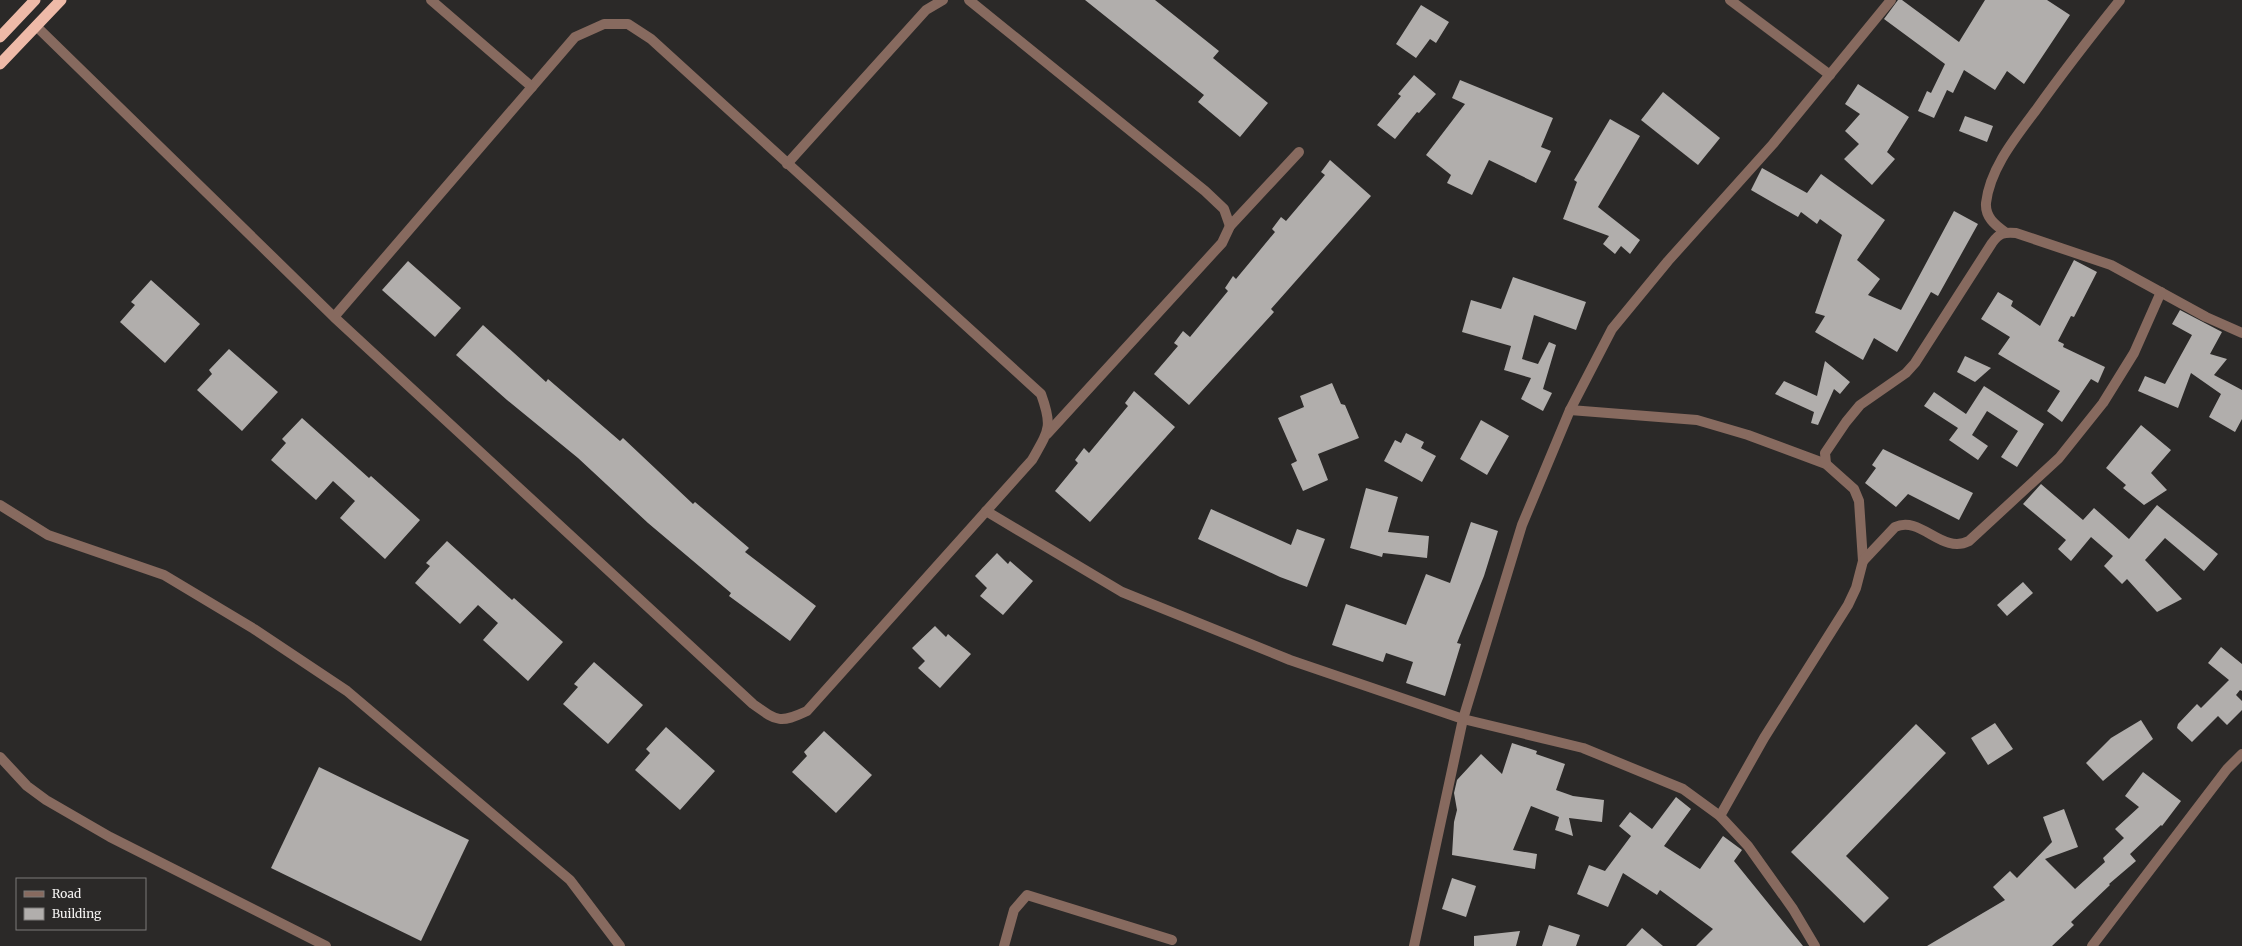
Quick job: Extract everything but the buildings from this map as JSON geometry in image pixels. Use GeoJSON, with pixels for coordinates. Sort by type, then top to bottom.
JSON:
{"type":"FeatureCollection","features":[{"type":"Feature","properties":{"kind":"highway"},"geometry":{"type":"LineString","coordinates":[[0,37],[35,0]]}},
{"type":"Feature","properties":{"kind":"highway"},"geometry":{"type":"LineString","coordinates":[[0,64],[61,0]]}},
{"type":"Feature","properties":{"kind":"street"},"geometry":{"type":"LineString","coordinates":[[431,0],[532,87]]}},
{"type":"Feature","properties":{"kind":"street"},"geometry":{"type":"LineString","coordinates":[[787,164],[926,10],[943,0]]}},
{"type":"Feature","properties":{"kind":"street"},"geometry":{"type":"LineString","coordinates":[[969,0],[1205,191],[1224,209],[1230,226]]}},
{"type":"Feature","properties":{"kind":"street"},"geometry":{"type":"LineString","coordinates":[[1730,0],[1830,75]]}},
{"type":"Feature","properties":{"kind":"street"},"geometry":{"type":"LineString","coordinates":[[1414,946],[1463,719],[1522,525],[1570,410],[1612,329],[1668,261],[1773,144],[1890,0]]}},
{"type":"Feature","properties":{"kind":"street"},"geometry":{"type":"LineString","coordinates":[[2005,232],[1995,225],[1988,214],[1986,203],[1994,176],[2011,145],[2055,83],[2120,0]]}},
{"type":"Feature","properties":{"kind":"street"},"geometry":{"type":"LineString","coordinates":[[334,317],[575,37],[604,24],[628,24],[650,39],[1040,394],[1049,416],[1046,434]]}},
{"type":"Feature","properties":{"kind":"street"},"geometry":{"type":"LineString","coordinates":[[36,26],[334,317],[753,704],[774,719],[790,719],[807,711],[1032,460],[1046,434],[1222,243],[1230,226],[1299,152]]}},
{"type":"Feature","properties":{"kind":"street"},"geometry":{"type":"LineString","coordinates":[[1826,464],[1825,453],[1846,422],[1860,406],[1906,373],[1915,363],[1992,243],[1998,235],[2005,232],[2016,233],[2110,265],[2242,333]]}},
{"type":"Feature","properties":{"kind":"street"},"geometry":{"type":"LineString","coordinates":[[1863,561],[1895,527],[1900,524],[1914,527],[1945,542],[1957,545],[1969,541],[2059,458],[2103,403],[2134,353],[2161,292]]}},
{"type":"Feature","properties":{"kind":"street"},"geometry":{"type":"LineString","coordinates":[[1570,410],[1697,420],[1748,435],[1826,464],[1854,489],[1859,501],[1863,561],[1856,588],[1848,605],[1764,738],[1720,816]]}},
{"type":"Feature","properties":{"kind":"street"},"geometry":{"type":"LineString","coordinates":[[0,505],[48,535],[164,575],[254,629],[347,691],[570,880],[620,946]]}},
{"type":"Feature","properties":{"kind":"street"},"geometry":{"type":"LineString","coordinates":[[986,511],[1122,592],[1290,660],[1463,719],[1583,748],[1682,790],[1720,816],[1748,846],[1793,909],[1816,946]]}},
{"type":"Feature","properties":{"kind":"street"},"geometry":{"type":"LineString","coordinates":[[2092,946],[2227,769],[2242,754]]}},
{"type":"Feature","properties":{"kind":"street"},"geometry":{"type":"LineString","coordinates":[[0,757],[27,786],[46,800],[110,837],[326,946]]}},
{"type":"Feature","properties":{"kind":"street"},"geometry":{"type":"LineString","coordinates":[[2227,769],[2242,766]]}},
{"type":"Feature","properties":{"kind":"street"},"geometry":{"type":"LineString","coordinates":[[1004,946],[1014,910],[1027,895],[1172,940]]}}]}
